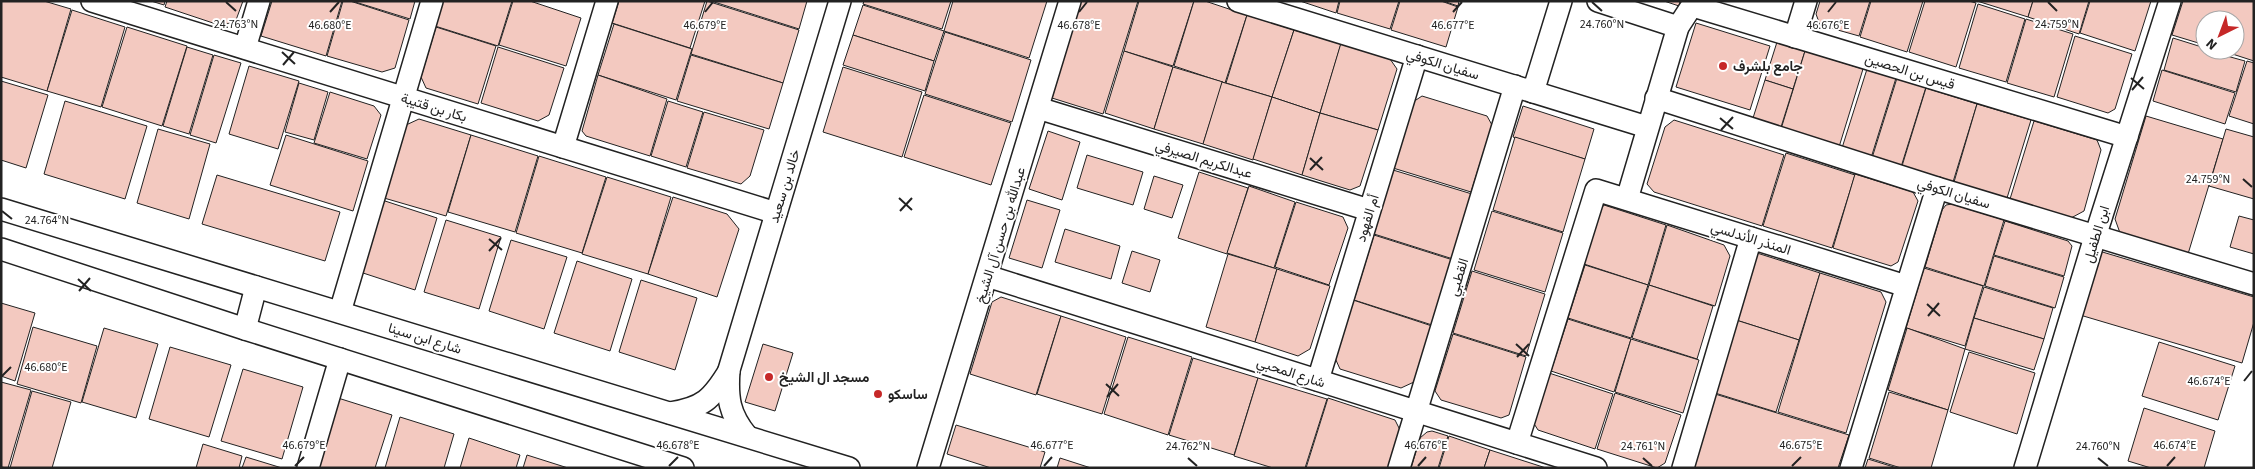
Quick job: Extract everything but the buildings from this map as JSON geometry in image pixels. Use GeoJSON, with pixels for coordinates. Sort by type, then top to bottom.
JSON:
{"type":"FeatureCollection","features":[{"type":"Feature","properties":{"kind":"street","name":"بكار بن قتيبة"},"geometry":{"type":"LineString","coordinates":[[92,1],[776,213]]}},
{"type":"Feature","properties":{"kind":"street"},"geometry":{"type":"LineString","coordinates":[[245,48],[260,1]]}},
{"type":"Feature","properties":{"kind":"street"},"geometry":{"type":"LineString","coordinates":[[340,312],[432,1]]}},
{"type":"Feature","properties":{"kind":"street"},"geometry":{"type":"LineString","coordinates":[[563,147],[607,1]]}},
{"type":"Feature","properties":{"kind":"street","name":"خالد بن سعيد"},"geometry":{"type":"LineString","coordinates":[[670,413],[692,409],[707,401],[718,389],[729,370],[840,1]]}},
{"type":"Feature","properties":{"kind":"street","name":"عبدالله بن حسن آل الشيخ"},"geometry":{"type":"LineString","coordinates":[[928,468],[1070,1]]}},
{"type":"Feature","properties":{"kind":"street","name":"سفيان الكوفي"},"geometry":{"type":"LineString","coordinates":[[1238,1],[1647,127]]}},
{"type":"Feature","properties":{"kind":"street","name":"القطبي"},"geometry":{"type":"LineString","coordinates":[[1400,468],[1524,89],[1562,1]]}},
{"type":"Feature","properties":{"kind":"street"},"geometry":{"type":"LineString","coordinates":[[1598,1],[1678,27]]}},
{"type":"Feature","properties":{"kind":"street"},"geometry":{"type":"LineString","coordinates":[[1795,37],[1806,1]]}},
{"type":"Feature","properties":{"kind":"street","name":"ابن الطفيل"},"geometry":{"type":"LineString","coordinates":[[2025,468],[2095,237],[2170,1]]}},
{"type":"Feature","properties":{"kind":"street"},"geometry":{"type":"LineString","coordinates":[[1627,200],[1678,27],[1694,4]]}},
{"type":"Feature","properties":{"kind":"street","name":"قيس بن الحصين"},"geometry":{"type":"LineString","coordinates":[[1694,4],[1795,37],[2127,137]]}},
{"type":"Feature","properties":{"kind":"street","name":"أم الفهود"},"geometry":{"type":"LineString","coordinates":[[1318,380],[1417,56]]}},
{"type":"Feature","properties":{"kind":"street","name":"سفيان الكوفي"},"geometry":{"type":"LineString","coordinates":[[1656,98],[1937,188],[2254,284]]}},
{"type":"Feature","properties":{"kind":"street","name":"عبدالكريم الصيرفي"},"geometry":{"type":"LineString","coordinates":[[1038,108],[1369,210]]}},
{"type":"Feature","properties":{"kind":"street"},"geometry":{"type":"LineString","coordinates":[[1851,468],[1937,188]]}},
{"type":"Feature","properties":{"kind":"street","name":"المنذر الأندلسي"},"geometry":{"type":"LineString","coordinates":[[1517,443],[1596,190],[1906,286]]}},
{"type":"Feature","properties":{"kind":"street","name":"شارع ابن سينا"},"geometry":{"type":"LineString","coordinates":[[1,209],[849,468]]}},
{"type":"Feature","properties":{"kind":"street"},"geometry":{"type":"LineString","coordinates":[[1683,468],[1751,238]]}},
{"type":"Feature","properties":{"kind":"street"},"geometry":{"type":"LineString","coordinates":[[1,249],[683,468]]}},
{"type":"Feature","properties":{"kind":"street","name":"شارع المحبي"},"geometry":{"type":"LineString","coordinates":[[987,276],[1596,468]]}},
{"type":"Feature","properties":{"kind":"street"},"geometry":{"type":"LineString","coordinates":[[246,329],[256,287]]}},
{"type":"Feature","properties":{"kind":"street"},"geometry":{"type":"LineString","coordinates":[[308,468],[340,359]]}},
{"type":"Feature","properties":{"kind":"street","name":"خالد بن سعيد"},"geometry":{"type":"LineString","coordinates":[[729,370],[730,409],[735,422],[747,436]]}},
{"type":"Feature","properties":{"kind":"place","name":"جامع بلشرف"},"geometry":{"type":"Point","coordinates":[1723,66]}},
{"type":"Feature","properties":{"kind":"place","name":"مسجد ال الشيخ"},"geometry":{"type":"Point","coordinates":[769,377]}},
{"type":"Feature","properties":{"kind":"place","name":"ساسكو"},"geometry":{"type":"Point","coordinates":[878,394]}}]}
